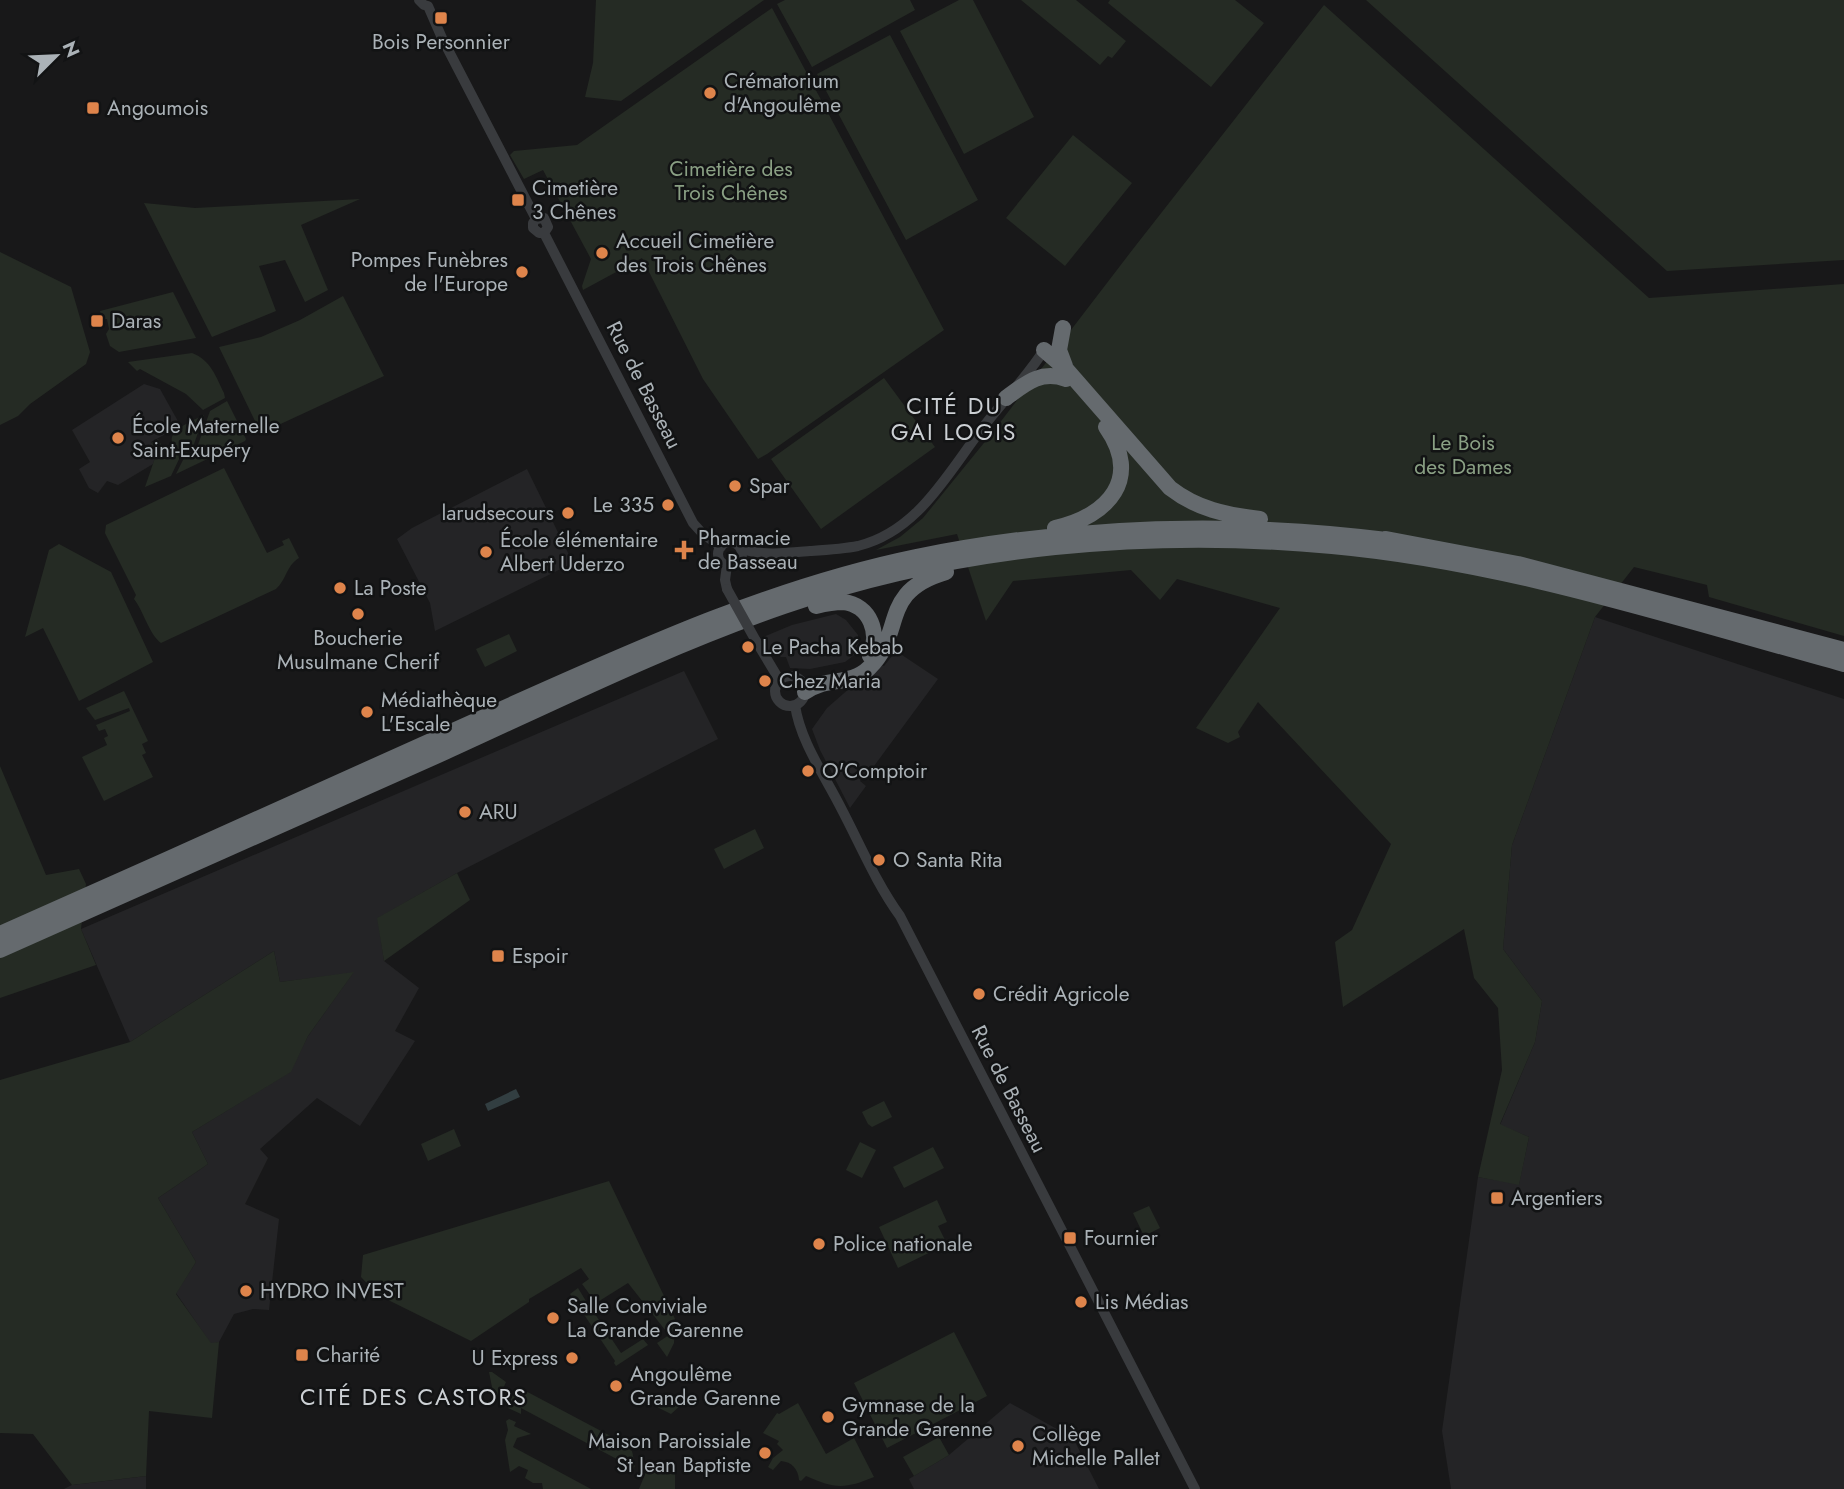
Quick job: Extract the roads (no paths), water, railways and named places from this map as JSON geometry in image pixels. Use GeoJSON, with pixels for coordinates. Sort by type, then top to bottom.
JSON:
{"type":"FeatureCollection","features":[{"type":"Feature","properties":{"kind":"highway"},"geometry":{"type":"LineString","coordinates":[[958,550],[1070,524],[1088,516],[1110,499],[1115,491],[1121,472],[1120,454],[1098,416],[1066,374],[1059,350],[1063,328]]}},
{"type":"Feature","properties":{"kind":"highway"},"geometry":{"type":"LineString","coordinates":[[1042,354],[1066,374],[1170,488],[1185,500],[1223,514],[1342,530],[1518,564],[1844,650]]}},
{"type":"Feature","properties":{"kind":"highway"},"geometry":{"type":"LineString","coordinates":[[1006,398],[1025,383],[1040,376],[1066,374]]}},
{"type":"Feature","properties":{"kind":"highway"},"geometry":{"type":"LineString","coordinates":[[0,934],[683,630],[765,599],[827,580],[902,561],[1036,536],[1174,528],[1255,528],[1395,541]]}},
{"type":"Feature","properties":{"kind":"highway"},"geometry":{"type":"LineString","coordinates":[[800,693],[815,685],[849,680],[865,672],[880,655],[906,594],[932,576],[952,570],[1034,557],[1235,540]]}},
{"type":"Feature","properties":{"kind":"highway"},"geometry":{"type":"LineString","coordinates":[[0,950],[678,646],[790,604],[910,569],[1097,544],[1235,540],[1336,546],[1485,569],[1547,583],[1844,664]]}},
{"type":"Feature","properties":{"kind":"highway"},"geometry":{"type":"LineString","coordinates":[[678,646],[699,642],[787,611],[845,602],[856,606],[866,614],[875,634],[875,642],[868,659],[861,666],[800,693]]}},
{"type":"Feature","properties":{"kind":"street","name":"Rue de Basseau"},"geometry":{"type":"LineString","coordinates":[[427,2],[442,38],[536,219],[541,218],[548,222],[544,233],[694,523],[702,533],[721,547]]}},
{"type":"Feature","properties":{"kind":"street"},"geometry":{"type":"LineString","coordinates":[[741,555],[859,546],[879,539],[901,526],[920,510],[940,486],[1042,354]]}},
{"type":"Feature","properties":{"kind":"street"},"geometry":{"type":"LineString","coordinates":[[730,542],[737,544],[741,555],[734,565],[727,565],[719,558],[721,547],[730,542]]}},
{"type":"Feature","properties":{"kind":"street"},"geometry":{"type":"LineString","coordinates":[[727,565],[727,589],[780,681]]}},
{"type":"Feature","properties":{"kind":"street"},"geometry":{"type":"LineString","coordinates":[[790,677],[800,693],[787,706],[779,701],[776,691],[780,681],[790,677]]}},
{"type":"Feature","properties":{"kind":"street","name":"Rue de Basseau"},"geometry":{"type":"LineString","coordinates":[[800,693],[797,716],[805,738],[864,854],[900,916],[1195,1489]]}},
{"type":"Feature","properties":{"kind":"place","name":"Bois Personnier"},"geometry":{"type":"Point","coordinates":[441,18]}},
{"type":"Feature","properties":{"kind":"place","name":"Crématorium d'Angoulême"},"geometry":{"type":"Point","coordinates":[710,93]}},
{"type":"Feature","properties":{"kind":"place","name":"Angoumois"},"geometry":{"type":"Point","coordinates":[93,108]}},
{"type":"Feature","properties":{"kind":"place","name":"Cimetière 3 Chênes"},"geometry":{"type":"Point","coordinates":[518,200]}},
{"type":"Feature","properties":{"kind":"place","name":"Accueil Cimetière des Trois Chênes"},"geometry":{"type":"Point","coordinates":[602,253]}},
{"type":"Feature","properties":{"kind":"place","name":"Pompes Funèbres de l'Europe"},"geometry":{"type":"Point","coordinates":[522,272]}},
{"type":"Feature","properties":{"kind":"place","name":"Daras"},"geometry":{"type":"Point","coordinates":[97,321]}},
{"type":"Feature","properties":{"kind":"place","name":"École Maternelle Saint-Exupéry"},"geometry":{"type":"Point","coordinates":[118,438]}},
{"type":"Feature","properties":{"kind":"place","name":"Spar"},"geometry":{"type":"Point","coordinates":[735,486]}},
{"type":"Feature","properties":{"kind":"place","name":"Le 335"},"geometry":{"type":"Point","coordinates":[668,505]}},
{"type":"Feature","properties":{"kind":"place","name":"larudsecours"},"geometry":{"type":"Point","coordinates":[568,513]}},
{"type":"Feature","properties":{"kind":"place","name":"Pharmacie de Basseau"},"geometry":{"type":"Point","coordinates":[684,550]}},
{"type":"Feature","properties":{"kind":"place","name":"École élémentaire Albert Uderzo"},"geometry":{"type":"Point","coordinates":[486,552]}},
{"type":"Feature","properties":{"kind":"place","name":"La Poste"},"geometry":{"type":"Point","coordinates":[340,588]}},
{"type":"Feature","properties":{"kind":"place","name":"Boucherie Musulmane Cherif"},"geometry":{"type":"Point","coordinates":[358,614]}},
{"type":"Feature","properties":{"kind":"place","name":"Le Pacha Kebab"},"geometry":{"type":"Point","coordinates":[748,647]}},
{"type":"Feature","properties":{"kind":"place","name":"Chez Maria"},"geometry":{"type":"Point","coordinates":[765,681]}},
{"type":"Feature","properties":{"kind":"place","name":"Médiathèque L'Escale"},"geometry":{"type":"Point","coordinates":[367,712]}},
{"type":"Feature","properties":{"kind":"place","name":"O'Comptoir"},"geometry":{"type":"Point","coordinates":[808,771]}},
{"type":"Feature","properties":{"kind":"place","name":"ARU"},"geometry":{"type":"Point","coordinates":[465,812]}},
{"type":"Feature","properties":{"kind":"place","name":"O Santa Rita"},"geometry":{"type":"Point","coordinates":[879,860]}},
{"type":"Feature","properties":{"kind":"place","name":"Espoir"},"geometry":{"type":"Point","coordinates":[498,956]}},
{"type":"Feature","properties":{"kind":"place","name":"Crédit Agricole"},"geometry":{"type":"Point","coordinates":[979,994]}},
{"type":"Feature","properties":{"kind":"place","name":"Argentiers"},"geometry":{"type":"Point","coordinates":[1497,1198]}},
{"type":"Feature","properties":{"kind":"place","name":"Fournier"},"geometry":{"type":"Point","coordinates":[1070,1238]}},
{"type":"Feature","properties":{"kind":"place","name":"Police nationale"},"geometry":{"type":"Point","coordinates":[819,1244]}},
{"type":"Feature","properties":{"kind":"place","name":"HYDRO INVEST"},"geometry":{"type":"Point","coordinates":[246,1291]}},
{"type":"Feature","properties":{"kind":"place","name":"Lis Médias"},"geometry":{"type":"Point","coordinates":[1081,1302]}},
{"type":"Feature","properties":{"kind":"place","name":"Salle Conviviale La Grande Garenne"},"geometry":{"type":"Point","coordinates":[553,1318]}},
{"type":"Feature","properties":{"kind":"place","name":"Charité"},"geometry":{"type":"Point","coordinates":[302,1355]}},
{"type":"Feature","properties":{"kind":"place","name":"U Express"},"geometry":{"type":"Point","coordinates":[572,1358]}},
{"type":"Feature","properties":{"kind":"place","name":"Angoulême Grande Garenne"},"geometry":{"type":"Point","coordinates":[616,1386]}},
{"type":"Feature","properties":{"kind":"place","name":"Gymnase de la Grande Garenne"},"geometry":{"type":"Point","coordinates":[828,1417]}},
{"type":"Feature","properties":{"kind":"place","name":"Collège Michelle Pallet"},"geometry":{"type":"Point","coordinates":[1018,1446]}},
{"type":"Feature","properties":{"kind":"place","name":"Maison Paroissiale St Jean Baptiste"},"geometry":{"type":"Point","coordinates":[765,1453]}},
{"type":"Feature","properties":{"kind":"district","name":"CITÉ DU GAI LOGIS"},"geometry":{"type":"Point","coordinates":[954,419]}},
{"type":"Feature","properties":{"kind":"district","name":"CITÉ DES CASTORS"},"geometry":{"type":"Point","coordinates":[414,1397]}},
{"type":"Feature","properties":{"kind":"park label","name":"Cimetière des Trois Chênes"},"geometry":{"type":"Point","coordinates":[731,181]}},
{"type":"Feature","properties":{"kind":"park label","name":"Le Bois des Dames"},"geometry":{"type":"Point","coordinates":[1463,455]}}]}
